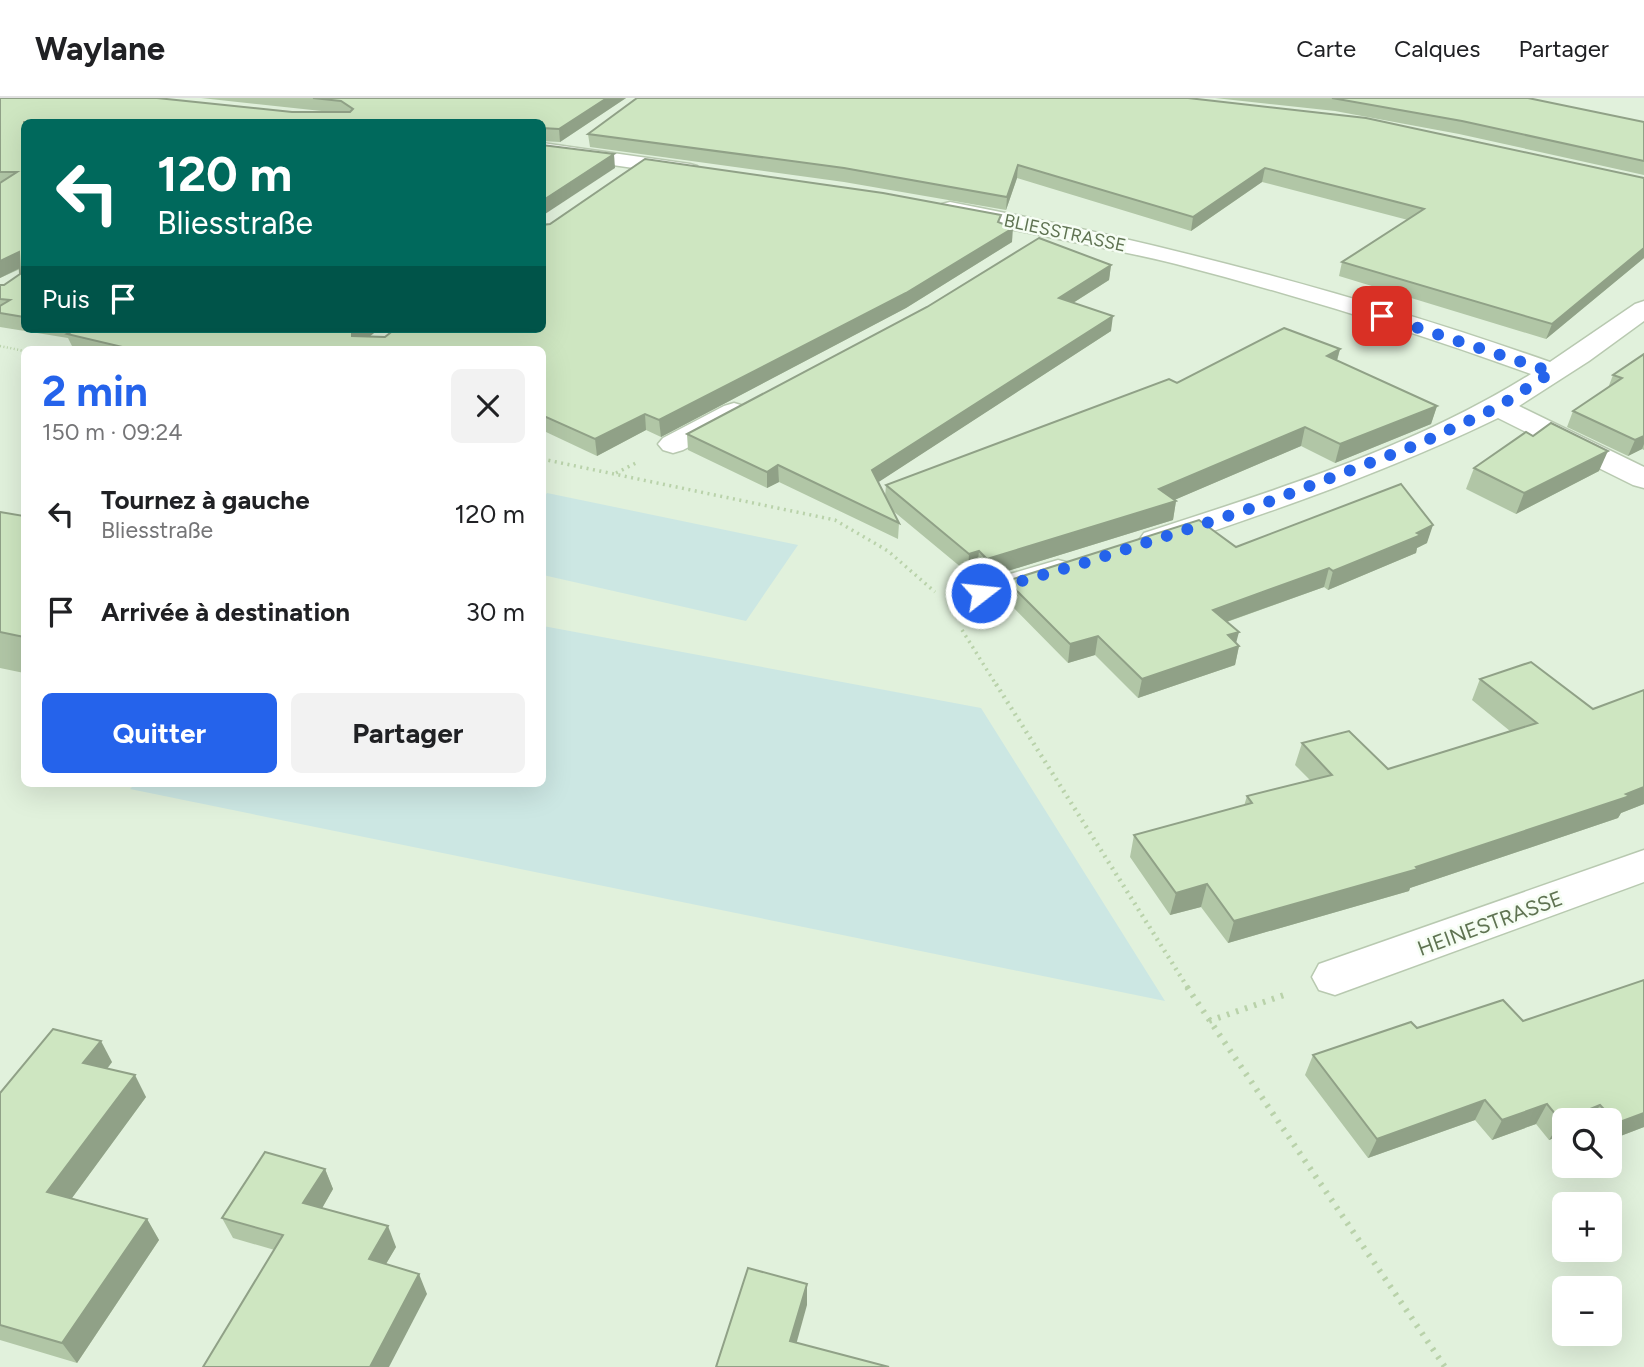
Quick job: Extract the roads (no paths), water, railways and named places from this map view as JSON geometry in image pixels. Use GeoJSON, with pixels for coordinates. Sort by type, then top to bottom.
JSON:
{"type":"FeatureCollection","features":[{"type":"Feature","properties":{"kind":"street"},"geometry":{"type":"LineString","coordinates":[[554,151],[587,137]]}},
{"type":"Feature","properties":{"kind":"street"},"geometry":{"type":"LineString","coordinates":[[554,151],[717,173]]}},
{"type":"Feature","properties":{"kind":"street"},"geometry":{"type":"LineString","coordinates":[[618,178],[640,163]]}},
{"type":"Feature","properties":{"kind":"street","name":"BLIESSTRASSE"},"geometry":{"type":"LineString","coordinates":[[930,206],[1052,230],[1295,289],[1498,352],[1552,372]]}},
{"type":"Feature","properties":{"kind":"street"},"geometry":{"type":"LineString","coordinates":[[1017,252],[1052,230]]}},
{"type":"Feature","properties":{"kind":"street"},"geometry":{"type":"LineString","coordinates":[[1126,549],[1255,507],[1406,449],[1498,407],[1644,309]]}},
{"type":"Feature","properties":{"kind":"street"},"geometry":{"type":"LineString","coordinates":[[673,443],[757,400]]}},
{"type":"Feature","properties":{"kind":"street"},"geometry":{"type":"LineString","coordinates":[[1498,407],[1644,479]]}},
{"type":"Feature","properties":{"kind":"street"},"geometry":{"type":"LineString","coordinates":[[981,593],[1087,562]]}},
{"type":"Feature","properties":{"kind":"street","name":"HEINESTRASSE"},"geometry":{"type":"LineString","coordinates":[[1335,977],[1644,866]]}}]}
